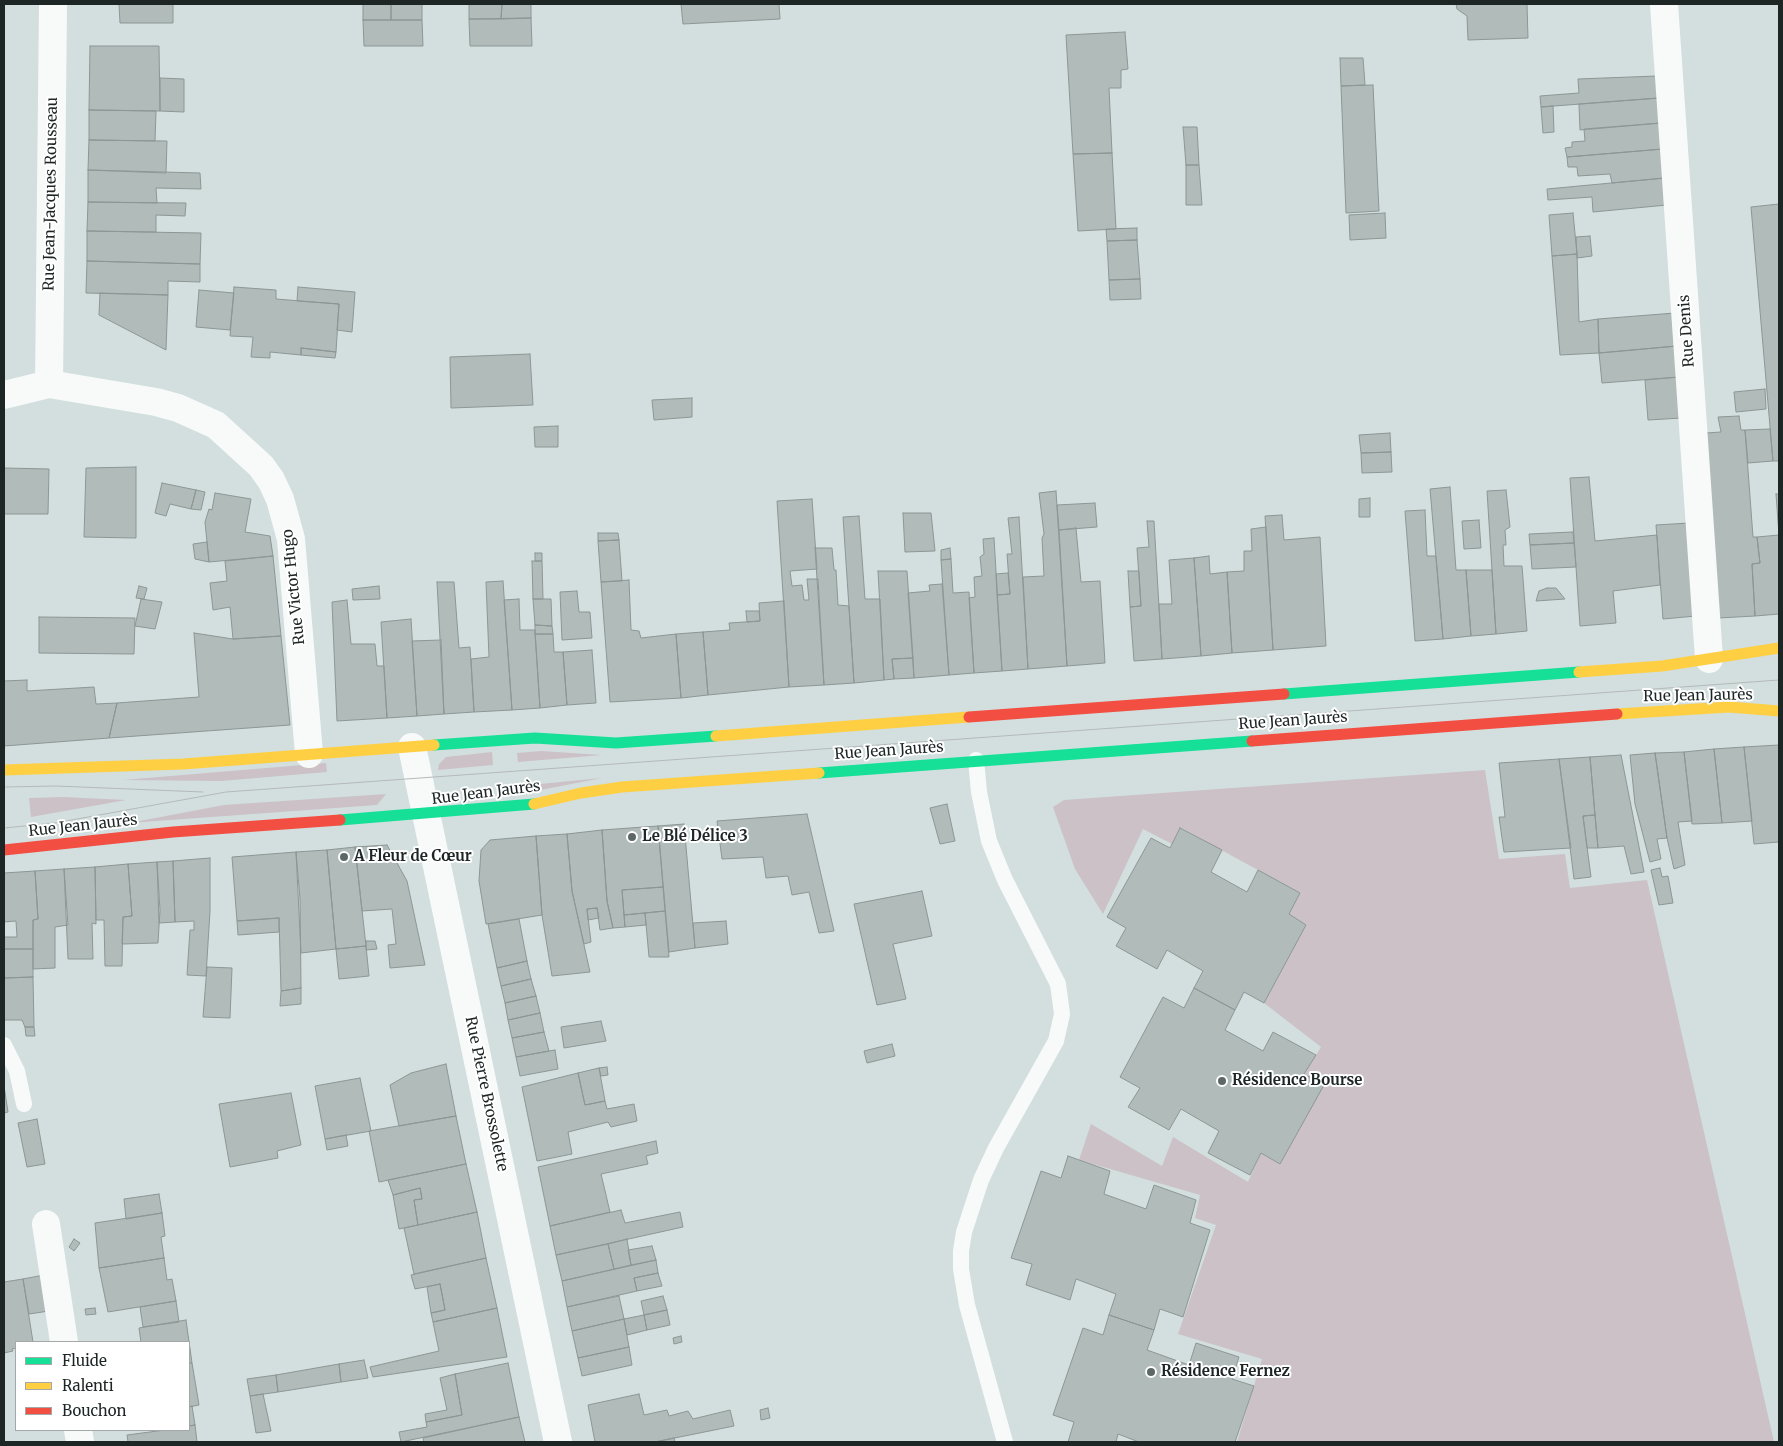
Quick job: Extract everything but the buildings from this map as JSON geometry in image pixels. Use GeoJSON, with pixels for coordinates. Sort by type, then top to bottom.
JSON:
{"type":"FeatureCollection","features":[{"type":"Feature","properties":{"kind":"main road","name":"Rue Jean Jaurès"},"geometry":{"type":"LineString","coordinates":[[4,770],[183,764],[535,738],[616,743],[1662,666],[1779,648]]}},
{"type":"Feature","properties":{"kind":"main road","name":"Rue Jean Jaurès"},"geometry":{"type":"LineString","coordinates":[[4,850],[173,832],[427,815],[525,806],[607,788],[1701,708],[1729,707],[1779,711]]}},
{"type":"Feature","properties":{"kind":"street","name":"Rue Jean-Jacques Rousseau"},"geometry":{"type":"LineString","coordinates":[[49,384],[53,4]]}},
{"type":"Feature","properties":{"kind":"street","name":"Rue Denis"},"geometry":{"type":"LineString","coordinates":[[1664,4],[1709,659]]}},
{"type":"Feature","properties":{"kind":"street","name":"Rue Victor Hugo"},"geometry":{"type":"LineString","coordinates":[[4,395],[49,384],[156,402],[197,415],[216,425],[244,448],[271,480],[287,520],[291,539],[309,754]]}},
{"type":"Feature","properties":{"kind":"street","name":"Rue Pierre Brossolette"},"geometry":{"type":"LineString","coordinates":[[412,747],[558,1442]]}},
{"type":"Feature","properties":{"kind":"street"},"geometry":{"type":"LineString","coordinates":[[46,1224],[64,1341]]}},
{"type":"Feature","properties":{"kind":"lane"},"geometry":{"type":"LineString","coordinates":[[976,760],[979,792],[989,841],[1013,897],[1053,971],[1062,998],[1062,1014],[1056,1041],[996,1148],[981,1180],[966,1224],[961,1251],[961,1269],[967,1305],[1005,1442]]}},
{"type":"Feature","properties":{"kind":"lane"},"geometry":{"type":"LineString","coordinates":[[4,1045],[17,1071],[24,1104]]}},
{"type":"Feature","properties":{"kind":"shaded area"},"geometry":{"type":"Polygon","coordinates":[[[541,751],[602,755],[518,762],[517,753],[541,751]]]}},
{"type":"Feature","properties":{"kind":"shaded area"},"geometry":{"type":"Polygon","coordinates":[[[492,752],[493,765],[438,770],[439,764],[446,757],[492,752]]]}},
{"type":"Feature","properties":{"kind":"shaded area"},"geometry":{"type":"Polygon","coordinates":[[[326,763],[327,772],[221,781],[123,780],[326,763]]]}},
{"type":"Feature","properties":{"kind":"shaded area"},"geometry":{"type":"Polygon","coordinates":[[[1485,770],[1499,859],[1565,854],[1570,888],[1647,880],[1774,1442],[1237,1442],[1262,1359],[1178,1334],[1216,1225],[1195,1218],[1200,1195],[1079,1160],[1091,1124],[1162,1166],[1173,1137],[1248,1182],[1261,1153],[1280,1164],[1323,1085],[1304,1074],[1321,1047],[1264,1003],[1306,925],[1289,914],[1300,893],[1181,828],[1172,844],[1143,829],[1103,914],[1075,869],[1053,807],[1064,800],[1485,770]]]}},
{"type":"Feature","properties":{"kind":"shaded area"},"geometry":{"type":"Polygon","coordinates":[[[602,778],[520,794],[519,786],[602,778]]]}},
{"type":"Feature","properties":{"kind":"shaded area"},"geometry":{"type":"Polygon","coordinates":[[[386,794],[377,805],[129,823],[224,805],[386,794]]]}},
{"type":"Feature","properties":{"kind":"shaded area"},"geometry":{"type":"Polygon","coordinates":[[[64,797],[126,800],[31,817],[29,798],[64,797]]]}},
{"type":"Feature","properties":{"kind":"tram line"},"geometry":{"type":"LineString","coordinates":[[4,828],[55,823],[226,792],[1779,680]]}},
{"type":"Feature","properties":{"kind":"tram line"},"geometry":{"type":"LineString","coordinates":[[4,787],[56,786],[203,792]]}},
{"type":"Feature","properties":{"kind":"traffic: fast"},"geometry":{"type":"LineString","coordinates":[[1284,694],[1579,672]]}},
{"type":"Feature","properties":{"kind":"traffic: fast"},"geometry":{"type":"LineString","coordinates":[[434,745],[535,738],[616,743],[716,736]]}},
{"type":"Feature","properties":{"kind":"traffic: fast"},"geometry":{"type":"LineString","coordinates":[[819,773],[1252,741]]}},
{"type":"Feature","properties":{"kind":"traffic: fast"},"geometry":{"type":"LineString","coordinates":[[340,820],[534,804]]}},
{"type":"Feature","properties":{"kind":"traffic: slow"},"geometry":{"type":"LineString","coordinates":[[1579,672],[1662,666],[1779,648]]}},
{"type":"Feature","properties":{"kind":"traffic: slow"},"geometry":{"type":"LineString","coordinates":[[1617,714],[1729,707],[1779,711]]}},
{"type":"Feature","properties":{"kind":"traffic: slow"},"geometry":{"type":"LineString","coordinates":[[716,736],[969,717]]}},
{"type":"Feature","properties":{"kind":"traffic: slow"},"geometry":{"type":"LineString","coordinates":[[4,770],[183,764],[434,745]]}},
{"type":"Feature","properties":{"kind":"traffic: slow"},"geometry":{"type":"LineString","coordinates":[[534,804],[581,793],[622,787],[819,773]]}},
{"type":"Feature","properties":{"kind":"traffic: jam"},"geometry":{"type":"LineString","coordinates":[[969,717],[1284,694]]}},
{"type":"Feature","properties":{"kind":"traffic: jam"},"geometry":{"type":"LineString","coordinates":[[1252,741],[1617,714]]}},
{"type":"Feature","properties":{"kind":"traffic: jam"},"geometry":{"type":"LineString","coordinates":[[4,850],[173,832],[340,820]]}},
{"type":"Feature","properties":{"kind":"place","name":"Le Blé Délice 3"},"geometry":{"type":"Point","coordinates":[632,837]}},
{"type":"Feature","properties":{"kind":"place","name":"A Fleur de Cœur"},"geometry":{"type":"Point","coordinates":[344,857]}},
{"type":"Feature","properties":{"kind":"place","name":"Résidence Bourse"},"geometry":{"type":"Point","coordinates":[1222,1081]}},
{"type":"Feature","properties":{"kind":"place","name":"Résidence Fernez"},"geometry":{"type":"Point","coordinates":[1151,1372]}}]}
